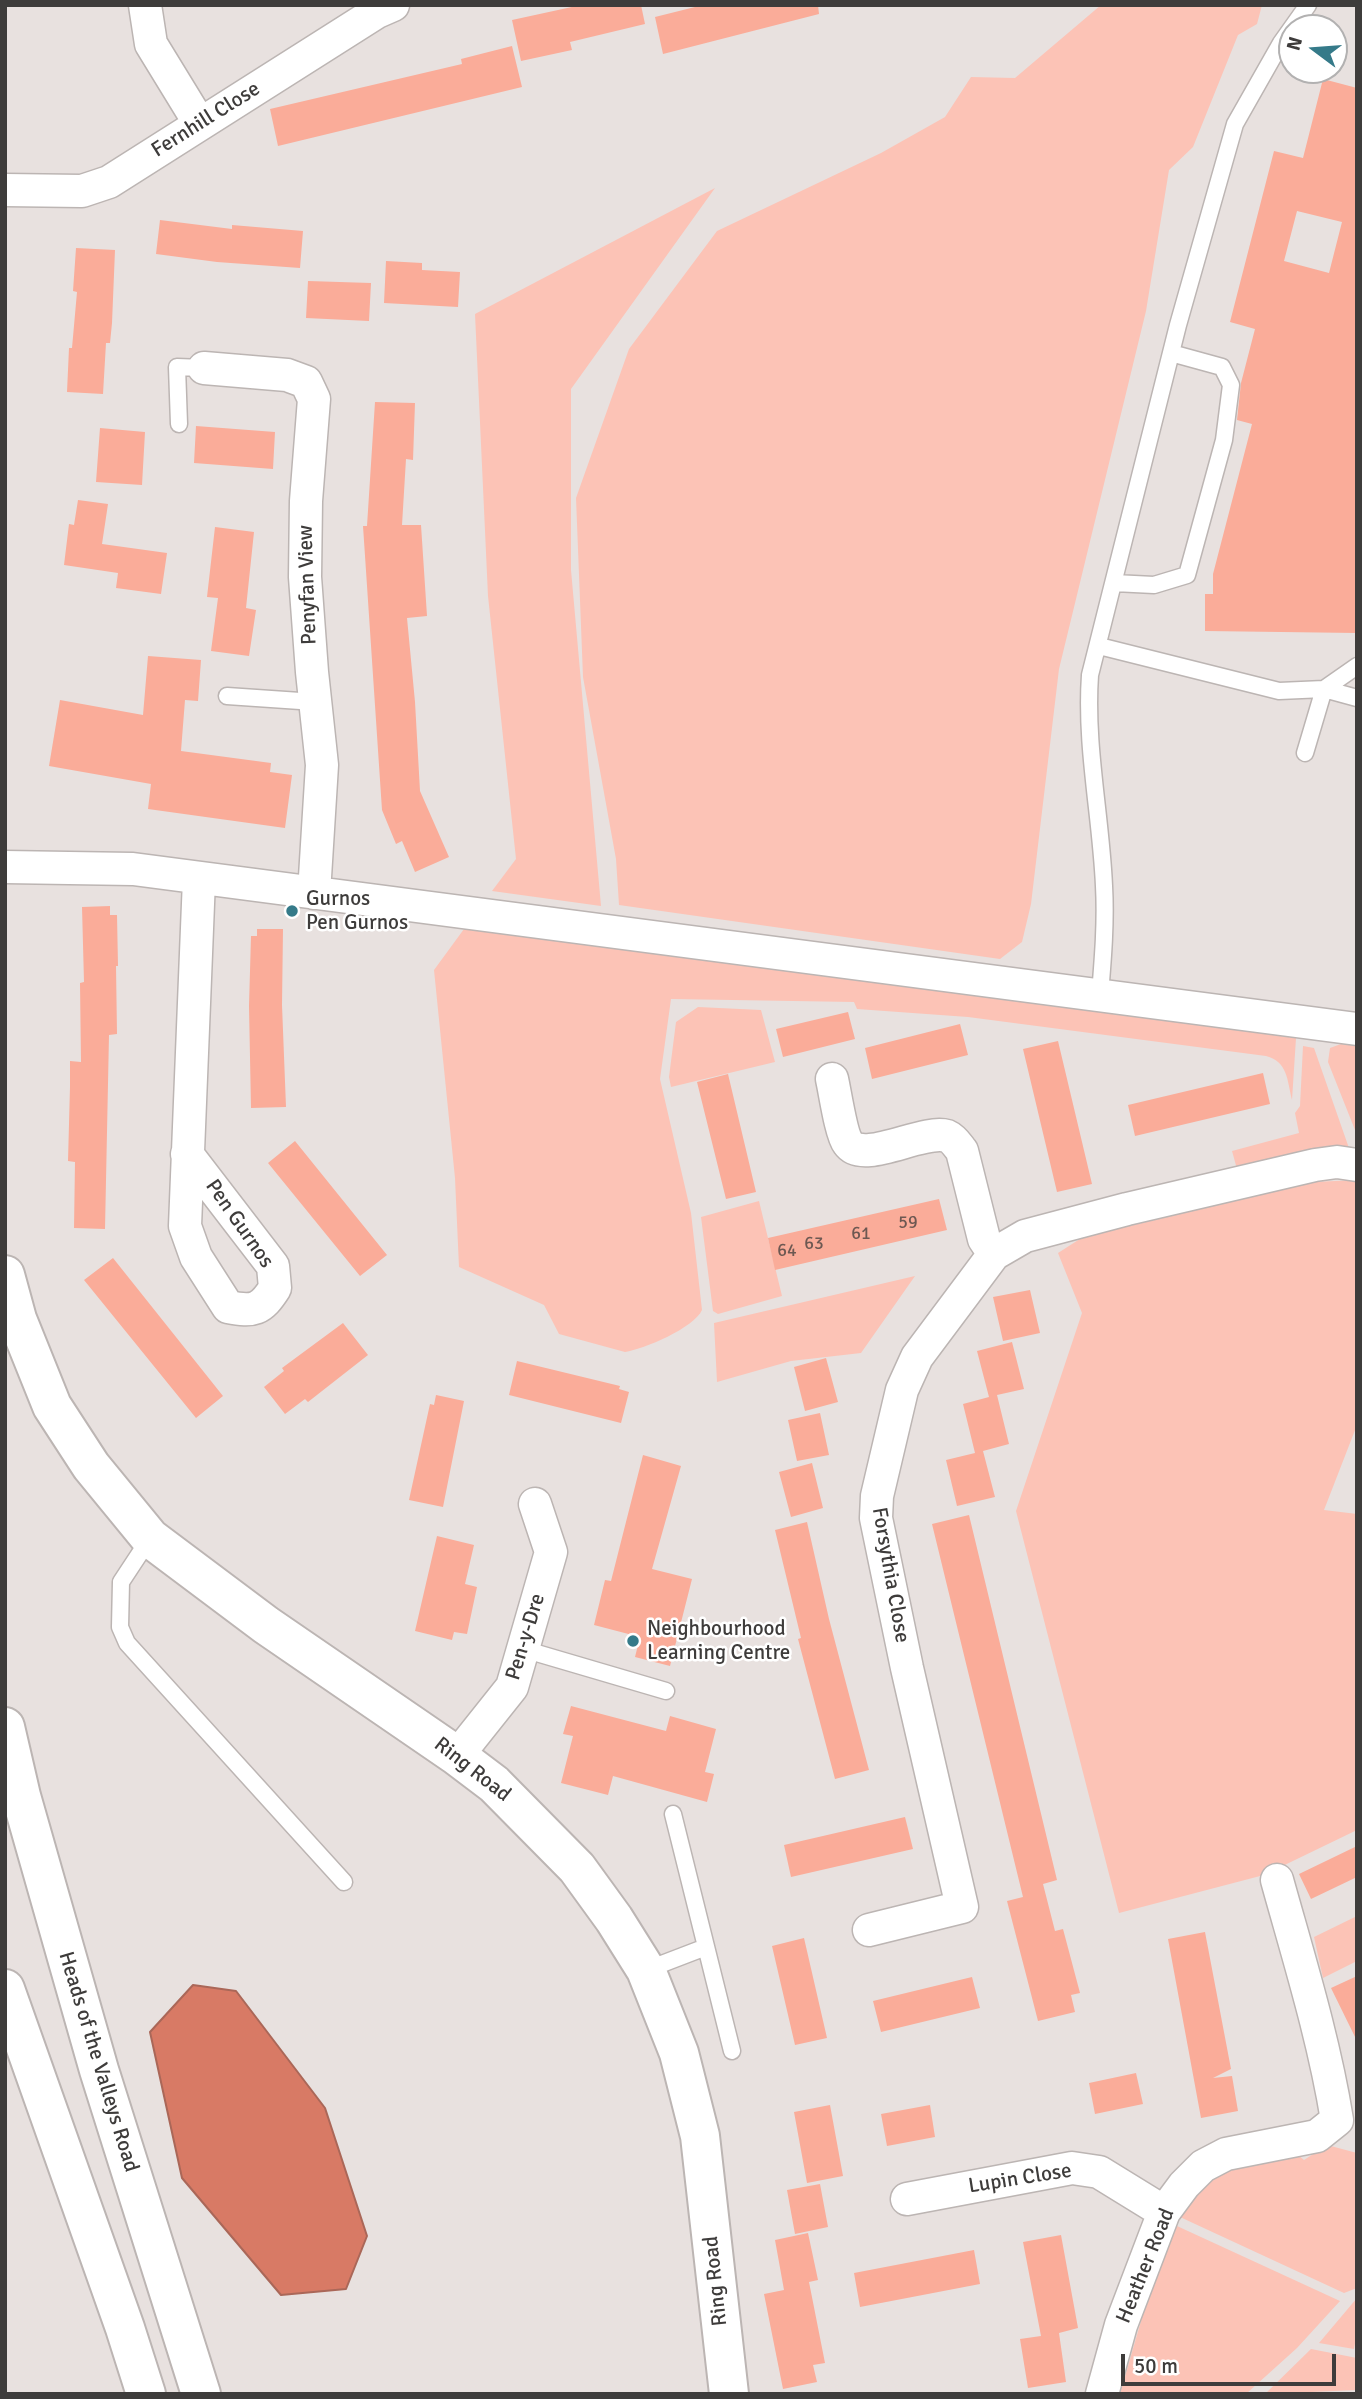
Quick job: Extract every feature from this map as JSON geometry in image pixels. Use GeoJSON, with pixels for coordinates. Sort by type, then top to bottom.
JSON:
{"type":"FeatureCollection","features":[{"type":"Feature","properties":{"kind":"main road","name":"Ring Road"},"geometry":{"type":"LineString","coordinates":[[5,1275],[17,1319],[52,1406],[91,1466],[150,1538],[265,1625],[494,1784],[578,1868],[614,1919],[646,1970],[678,2053],[700,2136],[729,2394]]}},
{"type":"Feature","properties":{"kind":"main road","name":"Heads of the Valleys Road"},"geometry":{"type":"LineString","coordinates":[[5,1727],[21,1796],[99,2070],[201,2394]]}},
{"type":"Feature","properties":{"kind":"main road"},"geometry":{"type":"LineString","coordinates":[[5,1989],[146,2394]]}},
{"type":"Feature","properties":{"kind":"street"},"geometry":{"type":"LineString","coordinates":[[145,5],[150,44],[200,124]]}},
{"type":"Feature","properties":{"kind":"street","name":"Fernhill Close"},"geometry":{"type":"LineString","coordinates":[[5,190],[82,191],[109,182],[377,12],[393,5]]}},
{"type":"Feature","properties":{"kind":"street","name":"Penyfan View"},"geometry":{"type":"LineString","coordinates":[[204,368],[287,375],[306,382],[314,399],[306,502],[305,578],[322,765],[314,893]]}},
{"type":"Feature","properties":{"kind":"street"},"geometry":{"type":"LineString","coordinates":[[5,867],[133,869],[1357,1029]]}},
{"type":"Feature","properties":{"kind":"street"},"geometry":{"type":"LineString","coordinates":[[187,1154],[199,879]]}},
{"type":"Feature","properties":{"kind":"street"},"geometry":{"type":"LineString","coordinates":[[832,1079],[847,1142],[857,1150],[870,1150],[922,1137],[942,1136],[953,1139],[962,1151],[984,1239],[994,1254]]}},
{"type":"Feature","properties":{"kind":"street","name":"Forsythia Close"},"geometry":{"type":"LineString","coordinates":[[869,1930],[962,1907],[907,1668],[876,1518],[877,1496],[902,1390],[917,1357],[994,1254],[1025,1236],[1315,1165],[1337,1162],[1357,1165]]}},
{"type":"Feature","properties":{"kind":"street","name":"Pen-y-Dre"},"geometry":{"type":"LineString","coordinates":[[457,1756],[512,1687],[551,1552],[535,1504]]}},
{"type":"Feature","properties":{"kind":"street","name":"Heather Road"},"geometry":{"type":"LineString","coordinates":[[1102,2394],[1121,2325],[1164,2212],[1184,2185],[1203,2165],[1226,2154],[1317,2136],[1347,2126],[1332,2091],[1277,1880]]}},
{"type":"Feature","properties":{"kind":"street","name":"Lupin Close"},"geometry":{"type":"LineString","coordinates":[[907,2199],[1072,2168],[1099,2172],[1164,2212]]}},
{"type":"Feature","properties":{"kind":"lane"},"geometry":{"type":"LineString","coordinates":[[1100,994],[1105,942],[1104,885],[1088,708],[1090,675],[1171,353],[1235,124],[1281,43],[1308,5]]}},
{"type":"Feature","properties":{"kind":"lane"},"geometry":{"type":"LineString","coordinates":[[1114,583],[1154,584],[1187,575],[1224,440],[1231,385],[1222,368],[1171,353]]}},
{"type":"Feature","properties":{"kind":"lane"},"geometry":{"type":"LineString","coordinates":[[179,424],[177,368],[204,368]]}},
{"type":"Feature","properties":{"kind":"lane"},"geometry":{"type":"LineString","coordinates":[[1099,646],[1279,691],[1324,689],[1357,698]]}},
{"type":"Feature","properties":{"kind":"lane"},"geometry":{"type":"LineString","coordinates":[[1305,753],[1324,689],[1357,666]]}},
{"type":"Feature","properties":{"kind":"lane"},"geometry":{"type":"LineString","coordinates":[[227,696],[315,702]]}},
{"type":"Feature","properties":{"kind":"lane"},"geometry":{"type":"LineString","coordinates":[[150,1538],[121,1582],[120,1627],[127,1643],[208,1729],[344,1882]]}},
{"type":"Feature","properties":{"kind":"lane"},"geometry":{"type":"LineString","coordinates":[[523,1649],[666,1691]]}},
{"type":"Feature","properties":{"kind":"lane"},"geometry":{"type":"LineString","coordinates":[[673,1814],[732,2051]]}},
{"type":"Feature","properties":{"kind":"lane"},"geometry":{"type":"LineString","coordinates":[[646,1970],[706,1947]]}},
{"type":"Feature","properties":{"kind":"shaded area"},"geometry":{"type":"Polygon","coordinates":[[[1101,5],[1262,5],[1257,24],[1238,35],[1193,147],[1169,170],[1146,311],[1059,669],[1031,904],[1022,942],[1000,959],[619,905],[616,859],[583,677],[576,498],[629,349],[717,231],[881,153],[945,117],[971,77],[1015,78],[1101,5]]]}},
{"type":"Feature","properties":{"kind":"shaded area"},"geometry":{"type":"Polygon","coordinates":[[[715,188],[571,389],[571,570],[601,906],[492,891],[516,859],[488,596],[475,314],[715,188]]]}},
{"type":"Feature","properties":{"kind":"shaded area"},"geometry":{"type":"Polygon","coordinates":[[[464,929],[694,957],[1296,1038],[1292,1100],[1283,1067],[1266,1056],[968,1017],[857,1009],[854,1002],[671,999],[660,1079],[691,1213],[702,1310],[679,1330],[644,1347],[625,1352],[559,1334],[544,1305],[459,1267],[455,1178],[434,970],[464,929]]]}},
{"type":"Feature","properties":{"kind":"shaded area"},"geometry":{"type":"Polygon","coordinates":[[[698,1007],[761,1010],[775,1062],[671,1087],[669,1077],[676,1022],[698,1007]]]}},
{"type":"Feature","properties":{"kind":"shaded area"},"geometry":{"type":"Polygon","coordinates":[[[1341,1044],[1357,1046],[1357,1135],[1328,1062],[1330,1048],[1341,1044]]]}},
{"type":"Feature","properties":{"kind":"shaded area"},"geometry":{"type":"Polygon","coordinates":[[[1303,1046],[1314,1048],[1350,1151],[1237,1169],[1232,1151],[1299,1133],[1295,1113],[1300,1106],[1303,1046]]]}},
{"type":"Feature","properties":{"kind":"shaded area"},"geometry":{"type":"Polygon","coordinates":[[[1357,1180],[1357,1425],[1324,1510],[1357,1514],[1357,1830],[1264,1875],[1119,1913],[1016,1511],[1082,1313],[1058,1253],[1083,1237],[1314,1182],[1357,1180]]]}},
{"type":"Feature","properties":{"kind":"shaded area"},"geometry":{"type":"Polygon","coordinates":[[[759,1201],[782,1296],[718,1314],[713,1311],[701,1217],[759,1201]]]}},
{"type":"Feature","properties":{"kind":"shaded area"},"geometry":{"type":"Polygon","coordinates":[[[915,1276],[861,1353],[791,1361],[717,1382],[714,1323],[915,1276]]]}},
{"type":"Feature","properties":{"kind":"shaded area"},"geometry":{"type":"Polygon","coordinates":[[[1357,1916],[1357,1961],[1323,1978],[1314,1937],[1357,1916]]]}},
{"type":"Feature","properties":{"kind":"shaded area"},"geometry":{"type":"Polygon","coordinates":[[[193,1985],[236,1991],[325,2108],[367,2236],[346,2289],[281,2295],[182,2178],[150,2032],[193,1985]]]}},
{"type":"Feature","properties":{"kind":"shaded area"},"geometry":{"type":"Polygon","coordinates":[[[1327,2145],[1357,2153],[1357,2288],[1344,2293],[1180,2217],[1198,2182],[1219,2166],[1298,2155],[1304,2160],[1327,2145]]]}},
{"type":"Feature","properties":{"kind":"shaded area"},"geometry":{"type":"Polygon","coordinates":[[[1177,2226],[1340,2301],[1297,2348],[1246,2394],[1120,2394],[1145,2307],[1177,2226]]]}},
{"type":"Feature","properties":{"kind":"shaded area"},"geometry":{"type":"Polygon","coordinates":[[[1357,2298],[1354,2349],[1319,2343],[1357,2298]]]}},
{"type":"Feature","properties":{"kind":"shaded area"},"geometry":{"type":"Polygon","coordinates":[[[1311,2349],[1357,2358],[1357,2390],[1265,2394],[1311,2349]]]}},
{"type":"Feature","properties":{"kind":"building"},"geometry":{"type":"Polygon","coordinates":[[[581,5],[641,5],[645,24],[570,42],[572,50],[521,61],[512,20],[581,5]]]}},
{"type":"Feature","properties":{"kind":"building"},"geometry":{"type":"Polygon","coordinates":[[[703,5],[818,5],[819,14],[663,54],[655,17],[703,5]]]}},
{"type":"Feature","properties":{"kind":"building"},"geometry":{"type":"Polygon","coordinates":[[[512,46],[522,87],[278,146],[270,109],[462,64],[461,59],[512,46]]]}},
{"type":"Feature","properties":{"kind":"building"},"geometry":{"type":"Polygon","coordinates":[[[1322,84],[1342,84],[1357,88],[1357,633],[1205,631],[1205,594],[1213,594],[1213,574],[1252,424],[1237,420],[1241,383],[1255,329],[1230,322],[1274,151],[1303,158],[1322,84]],[[1297,211],[1284,261],[1329,273],[1342,222],[1297,211]]]}},
{"type":"Feature","properties":{"kind":"building"},"geometry":{"type":"Polygon","coordinates":[[[160,220],[232,229],[232,225],[303,231],[300,268],[156,254],[160,220]]]}},
{"type":"Feature","properties":{"kind":"building"},"geometry":{"type":"Polygon","coordinates":[[[76,248],[115,250],[112,323],[110,343],[106,343],[103,394],[67,392],[69,348],[72,348],[77,292],[73,291],[76,248]]]}},
{"type":"Feature","properties":{"kind":"building"},"geometry":{"type":"Polygon","coordinates":[[[386,261],[422,263],[422,270],[460,272],[458,307],[384,303],[386,261]]]}},
{"type":"Feature","properties":{"kind":"building"},"geometry":{"type":"Polygon","coordinates":[[[308,281],[371,283],[369,321],[306,318],[308,281]]]}},
{"type":"Feature","properties":{"kind":"building"},"geometry":{"type":"Polygon","coordinates":[[[375,402],[415,403],[413,460],[406,459],[402,525],[421,525],[427,616],[407,618],[420,791],[449,857],[415,872],[402,841],[396,844],[382,810],[363,526],[367,526],[375,402]]]}},
{"type":"Feature","properties":{"kind":"building"},"geometry":{"type":"Polygon","coordinates":[[[196,426],[275,432],[273,469],[194,463],[196,426]]]}},
{"type":"Feature","properties":{"kind":"building"},"geometry":{"type":"Polygon","coordinates":[[[100,428],[145,432],[142,485],[96,482],[100,428]]]}},
{"type":"Feature","properties":{"kind":"building"},"geometry":{"type":"Polygon","coordinates":[[[78,500],[108,504],[102,544],[167,553],[161,594],[116,588],[118,573],[64,565],[69,524],[74,525],[78,500]]]}},
{"type":"Feature","properties":{"kind":"building"},"geometry":{"type":"Polygon","coordinates":[[[215,527],[254,532],[246,608],[256,610],[249,656],[211,651],[218,598],[207,597],[215,527]]]}},
{"type":"Feature","properties":{"kind":"building"},"geometry":{"type":"Polygon","coordinates":[[[148,656],[201,660],[198,701],[185,700],[181,751],[271,763],[270,772],[292,775],[285,828],[148,809],[151,784],[49,766],[60,700],[143,715],[148,656]]]}},
{"type":"Feature","properties":{"kind":"building"},"geometry":{"type":"Polygon","coordinates":[[[110,906],[110,915],[117,915],[117,1034],[109,1035],[105,1229],[74,1228],[75,1162],[68,1161],[70,1061],[81,1062],[80,983],[84,982],[82,907],[110,906]]]}},
{"type":"Feature","properties":{"kind":"building"},"geometry":{"type":"Polygon","coordinates":[[[257,929],[283,929],[282,1005],[286,1107],[251,1108],[251,936],[257,936],[257,929]]]}},
{"type":"Feature","properties":{"kind":"building"},"geometry":{"type":"Polygon","coordinates":[[[848,1012],[855,1039],[783,1057],[776,1029],[848,1012]]]}},
{"type":"Feature","properties":{"kind":"building"},"geometry":{"type":"Polygon","coordinates":[[[960,1024],[968,1055],[872,1079],[865,1048],[960,1024]]]}},
{"type":"Feature","properties":{"kind":"building"},"geometry":{"type":"Polygon","coordinates":[[[1058,1041],[1092,1184],[1057,1192],[1023,1049],[1058,1041]]]}},
{"type":"Feature","properties":{"kind":"building"},"geometry":{"type":"Polygon","coordinates":[[[1263,1073],[1270,1104],[1135,1136],[1128,1105],[1263,1073]]]}},
{"type":"Feature","properties":{"kind":"building"},"geometry":{"type":"Polygon","coordinates":[[[728,1074],[756,1192],[726,1199],[697,1082],[728,1074]]]}},
{"type":"Feature","properties":{"kind":"building"},"geometry":{"type":"Polygon","coordinates":[[[295,1141],[387,1255],[360,1276],[268,1163],[295,1141]]]}},
{"type":"Feature","properties":{"kind":"building"},"geometry":{"type":"Polygon","coordinates":[[[939,1199],[947,1230],[775,1270],[768,1238],[939,1199]]]}},
{"type":"Feature","properties":{"kind":"building"},"geometry":{"type":"Polygon","coordinates":[[[113,1258],[223,1396],[196,1418],[84,1280],[113,1258]]]}},
{"type":"Feature","properties":{"kind":"building"},"geometry":{"type":"Polygon","coordinates":[[[1030,1290],[1040,1333],[1003,1341],[993,1297],[1030,1290]]]}},
{"type":"Feature","properties":{"kind":"building"},"geometry":{"type":"Polygon","coordinates":[[[343,1323],[368,1355],[308,1402],[305,1399],[285,1414],[264,1387],[284,1371],[282,1368],[343,1323]]]}},
{"type":"Feature","properties":{"kind":"building"},"geometry":{"type":"Polygon","coordinates":[[[1012,1342],[1024,1389],[997,1395],[1009,1444],[983,1451],[995,1497],[957,1506],[946,1460],[975,1453],[963,1404],[989,1397],[977,1351],[1012,1342]]]}},
{"type":"Feature","properties":{"kind":"building"},"geometry":{"type":"Polygon","coordinates":[[[826,1358],[838,1402],[805,1411],[794,1367],[826,1358]]]}},
{"type":"Feature","properties":{"kind":"building"},"geometry":{"type":"Polygon","coordinates":[[[517,1361],[620,1386],[619,1389],[629,1392],[621,1423],[509,1395],[517,1361]]]}},
{"type":"Feature","properties":{"kind":"building"},"geometry":{"type":"Polygon","coordinates":[[[436,1395],[464,1401],[443,1507],[409,1500],[430,1404],[434,1405],[436,1395]]]}},
{"type":"Feature","properties":{"kind":"building"},"geometry":{"type":"Polygon","coordinates":[[[820,1413],[829,1455],[797,1461],[788,1420],[820,1413]]]}},
{"type":"Feature","properties":{"kind":"building"},"geometry":{"type":"Polygon","coordinates":[[[643,1455],[681,1466],[652,1569],[692,1579],[670,1666],[635,1657],[640,1637],[594,1625],[605,1580],[611,1581],[643,1455]]]}},
{"type":"Feature","properties":{"kind":"building"},"geometry":{"type":"Polygon","coordinates":[[[812,1463],[823,1508],[791,1517],[779,1472],[812,1463]]]}},
{"type":"Feature","properties":{"kind":"building"},"geometry":{"type":"Polygon","coordinates":[[[969,1515],[1057,1880],[1043,1884],[1055,1931],[1063,1929],[1080,1993],[1071,1995],[1075,2012],[1038,2021],[1007,1901],[1023,1897],[932,1524],[969,1515]]]}},
{"type":"Feature","properties":{"kind":"building"},"geometry":{"type":"Polygon","coordinates":[[[807,1522],[829,1619],[869,1770],[835,1779],[798,1639],[801,1638],[775,1530],[807,1522]]]}},
{"type":"Feature","properties":{"kind":"building"},"geometry":{"type":"Polygon","coordinates":[[[437,1536],[474,1545],[465,1584],[477,1587],[467,1634],[454,1632],[452,1640],[415,1631],[437,1536]]]}},
{"type":"Feature","properties":{"kind":"building"},"geometry":{"type":"Polygon","coordinates":[[[571,1706],[666,1731],[670,1716],[716,1729],[705,1772],[714,1774],[707,1802],[613,1776],[608,1795],[561,1783],[573,1736],[563,1734],[571,1706]]]}},
{"type":"Feature","properties":{"kind":"building"},"geometry":{"type":"Polygon","coordinates":[[[905,1817],[913,1849],[791,1877],[784,1845],[905,1817]]]}},
{"type":"Feature","properties":{"kind":"building"},"geometry":{"type":"Polygon","coordinates":[[[1357,1846],[1357,1877],[1311,1899],[1299,1874],[1357,1846]]]}},
{"type":"Feature","properties":{"kind":"building"},"geometry":{"type":"Polygon","coordinates":[[[1205,1932],[1231,2069],[1213,2078],[1232,2076],[1238,2111],[1201,2118],[1168,1939],[1205,1932]]]}},
{"type":"Feature","properties":{"kind":"building"},"geometry":{"type":"Polygon","coordinates":[[[804,1938],[827,2038],[795,2045],[772,1946],[804,1938]]]}},
{"type":"Feature","properties":{"kind":"building"},"geometry":{"type":"Polygon","coordinates":[[[1357,1976],[1357,2041],[1331,1988],[1357,1976]]]}},
{"type":"Feature","properties":{"kind":"building"},"geometry":{"type":"Polygon","coordinates":[[[972,1977],[980,2008],[881,2032],[873,2001],[972,1977]]]}},
{"type":"Feature","properties":{"kind":"building"},"geometry":{"type":"Polygon","coordinates":[[[1136,2073],[1143,2104],[1095,2114],[1089,2083],[1136,2073]]]}},
{"type":"Feature","properties":{"kind":"building"},"geometry":{"type":"Polygon","coordinates":[[[830,2105],[843,2176],[807,2183],[794,2112],[830,2105]]]}},
{"type":"Feature","properties":{"kind":"building"},"geometry":{"type":"Polygon","coordinates":[[[930,2105],[935,2137],[887,2146],[881,2114],[930,2105]]]}},
{"type":"Feature","properties":{"kind":"building"},"geometry":{"type":"Polygon","coordinates":[[[820,2184],[828,2227],[795,2234],[787,2190],[820,2184]]]}},
{"type":"Feature","properties":{"kind":"building"},"geometry":{"type":"Polygon","coordinates":[[[808,2233],[818,2280],[809,2282],[825,2363],[813,2365],[817,2382],[783,2389],[764,2294],[784,2290],[775,2240],[808,2233]]]}},
{"type":"Feature","properties":{"kind":"building"},"geometry":{"type":"Polygon","coordinates":[[[1061,2235],[1078,2328],[1059,2333],[1066,2382],[1028,2388],[1020,2339],[1041,2336],[1023,2242],[1061,2235]]]}},
{"type":"Feature","properties":{"kind":"building"},"geometry":{"type":"Polygon","coordinates":[[[974,2250],[980,2284],[860,2307],[854,2273],[974,2250]]]}},
{"type":"Feature","properties":{"kind":"place","name":"Gurnos Pen Gurnos"},"geometry":{"type":"Point","coordinates":[292,911]}},
{"type":"Feature","properties":{"kind":"place","name":"Neighbourhood Learning Centre"},"geometry":{"type":"Point","coordinates":[633,1641]}}]}
